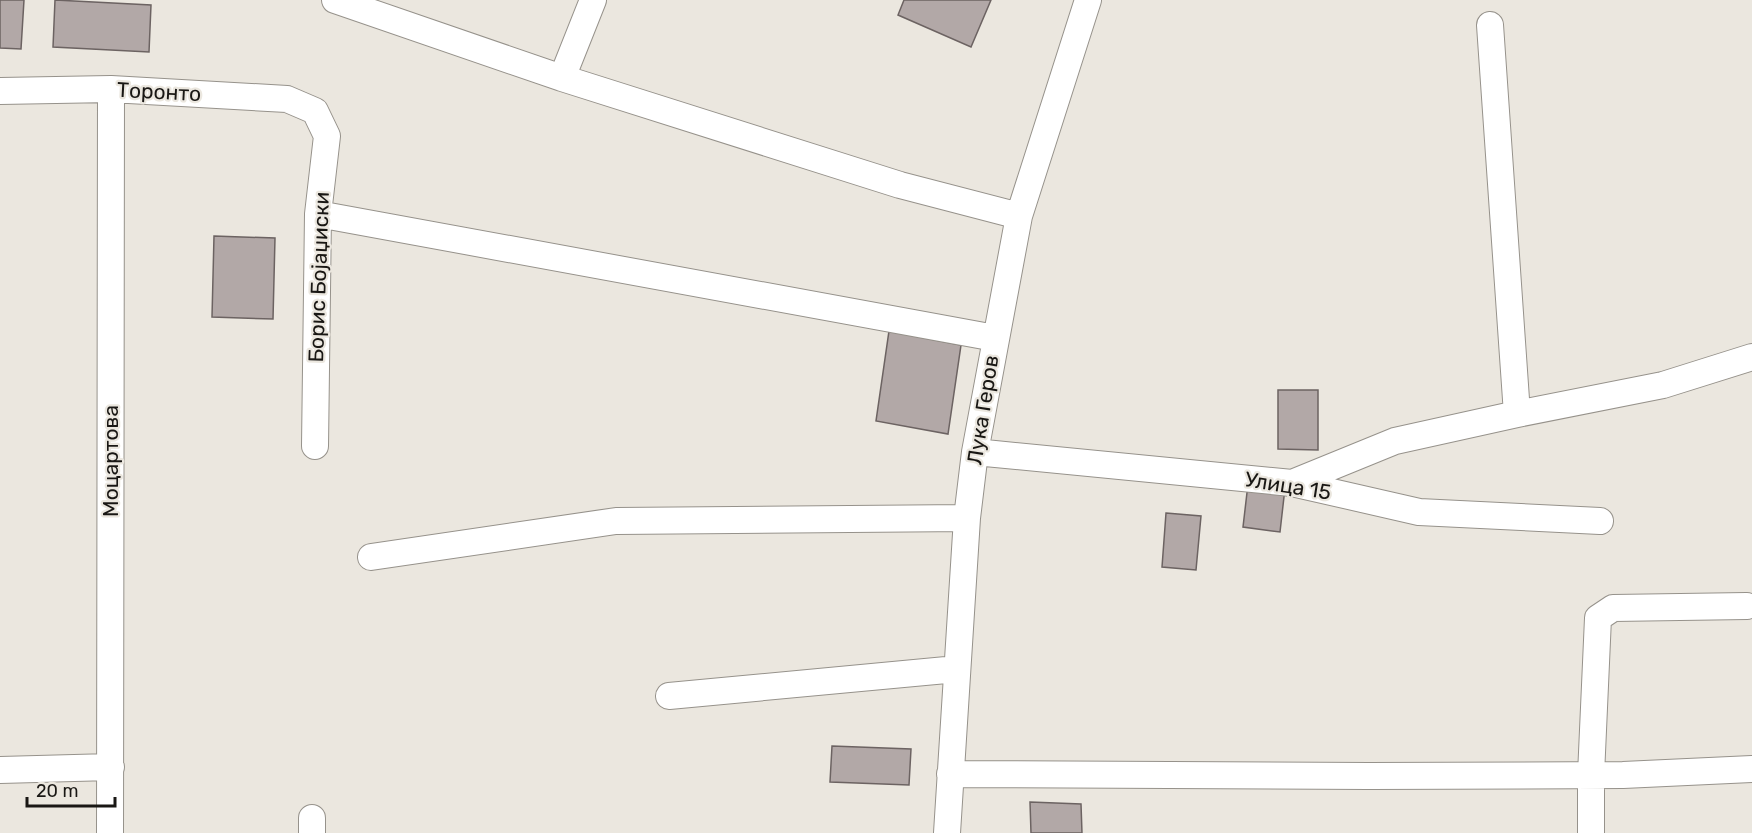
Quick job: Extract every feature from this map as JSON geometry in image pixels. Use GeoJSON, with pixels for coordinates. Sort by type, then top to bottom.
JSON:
{"type":"FeatureCollection","features":[{"type":"Feature","properties":{"kind":"street"},"geometry":{"type":"LineString","coordinates":[[335,0],[562,78],[900,185],[1019,216]]}},
{"type":"Feature","properties":{"kind":"street"},"geometry":{"type":"LineString","coordinates":[[562,78],[593,0]]}},
{"type":"Feature","properties":{"kind":"street","name":"Лука Геров"},"geometry":{"type":"LineString","coordinates":[[947,833],[967,518],[975,452],[1019,216],[1088,0]]}},
{"type":"Feature","properties":{"kind":"street"},"geometry":{"type":"LineString","coordinates":[[1490,25],[1517,414]]}},
{"type":"Feature","properties":{"kind":"street","name":"Торонто"},"geometry":{"type":"LineString","coordinates":[[0,91],[111,89],[287,99],[315,111]]}},
{"type":"Feature","properties":{"kind":"street","name":"Моцартова"},"geometry":{"type":"LineString","coordinates":[[110,833],[111,89]]}},
{"type":"Feature","properties":{"kind":"street","name":"Борис Бојаџиски"},"geometry":{"type":"LineString","coordinates":[[315,111],[327,136],[318,214],[315,446]]}},
{"type":"Feature","properties":{"kind":"street"},"geometry":{"type":"LineString","coordinates":[[318,214],[995,338]]}},
{"type":"Feature","properties":{"kind":"street"},"geometry":{"type":"LineString","coordinates":[[1292,483],[1395,441],[1663,385],[1752,357]]}},
{"type":"Feature","properties":{"kind":"street","name":"Улица 15"},"geometry":{"type":"LineString","coordinates":[[975,452],[1292,483],[1419,512],[1600,521]]}},
{"type":"Feature","properties":{"kind":"street"},"geometry":{"type":"LineString","coordinates":[[371,557],[616,521],[967,518]]}},
{"type":"Feature","properties":{"kind":"street"},"geometry":{"type":"LineString","coordinates":[[1591,833],[1591,775],[1598,618],[1613,608],[1747,606]]}},
{"type":"Feature","properties":{"kind":"street"},"geometry":{"type":"LineString","coordinates":[[669,696],[957,669]]}},
{"type":"Feature","properties":{"kind":"street"},"geometry":{"type":"LineString","coordinates":[[0,770],[111,767]]}},
{"type":"Feature","properties":{"kind":"street"},"geometry":{"type":"LineString","coordinates":[[950,774],[1623,775],[1752,769]]}},
{"type":"Feature","properties":{"kind":"building"},"geometry":{"type":"Polygon","coordinates":[[[0,0],[24,0],[21,49],[0,48],[0,0]]]}},
{"type":"Feature","properties":{"kind":"building"},"geometry":{"type":"Polygon","coordinates":[[[55,0],[151,5],[149,52],[53,47],[55,0]]]}},
{"type":"Feature","properties":{"kind":"building"},"geometry":{"type":"Polygon","coordinates":[[[904,0],[991,0],[971,47],[898,15],[904,0]]]}},
{"type":"Feature","properties":{"kind":"building"},"geometry":{"type":"Polygon","coordinates":[[[214,236],[275,238],[273,319],[212,317],[214,236]]]}},
{"type":"Feature","properties":{"kind":"building"},"geometry":{"type":"Polygon","coordinates":[[[889,331],[961,345],[948,434],[876,421],[889,331]]]}},
{"type":"Feature","properties":{"kind":"building"},"geometry":{"type":"Polygon","coordinates":[[[1278,390],[1318,390],[1318,450],[1278,449],[1278,390]]]}},
{"type":"Feature","properties":{"kind":"building"},"geometry":{"type":"Polygon","coordinates":[[[1248,484],[1285,488],[1280,532],[1243,527],[1248,484]]]}},
{"type":"Feature","properties":{"kind":"building"},"geometry":{"type":"Polygon","coordinates":[[[1166,513],[1201,516],[1196,570],[1162,567],[1166,513]]]}},
{"type":"Feature","properties":{"kind":"building"},"geometry":{"type":"Polygon","coordinates":[[[832,746],[911,749],[909,785],[830,782],[832,746]]]}},
{"type":"Feature","properties":{"kind":"building"},"geometry":{"type":"Polygon","coordinates":[[[1030,802],[1081,804],[1082,833],[1031,833],[1030,802]]]}}]}
